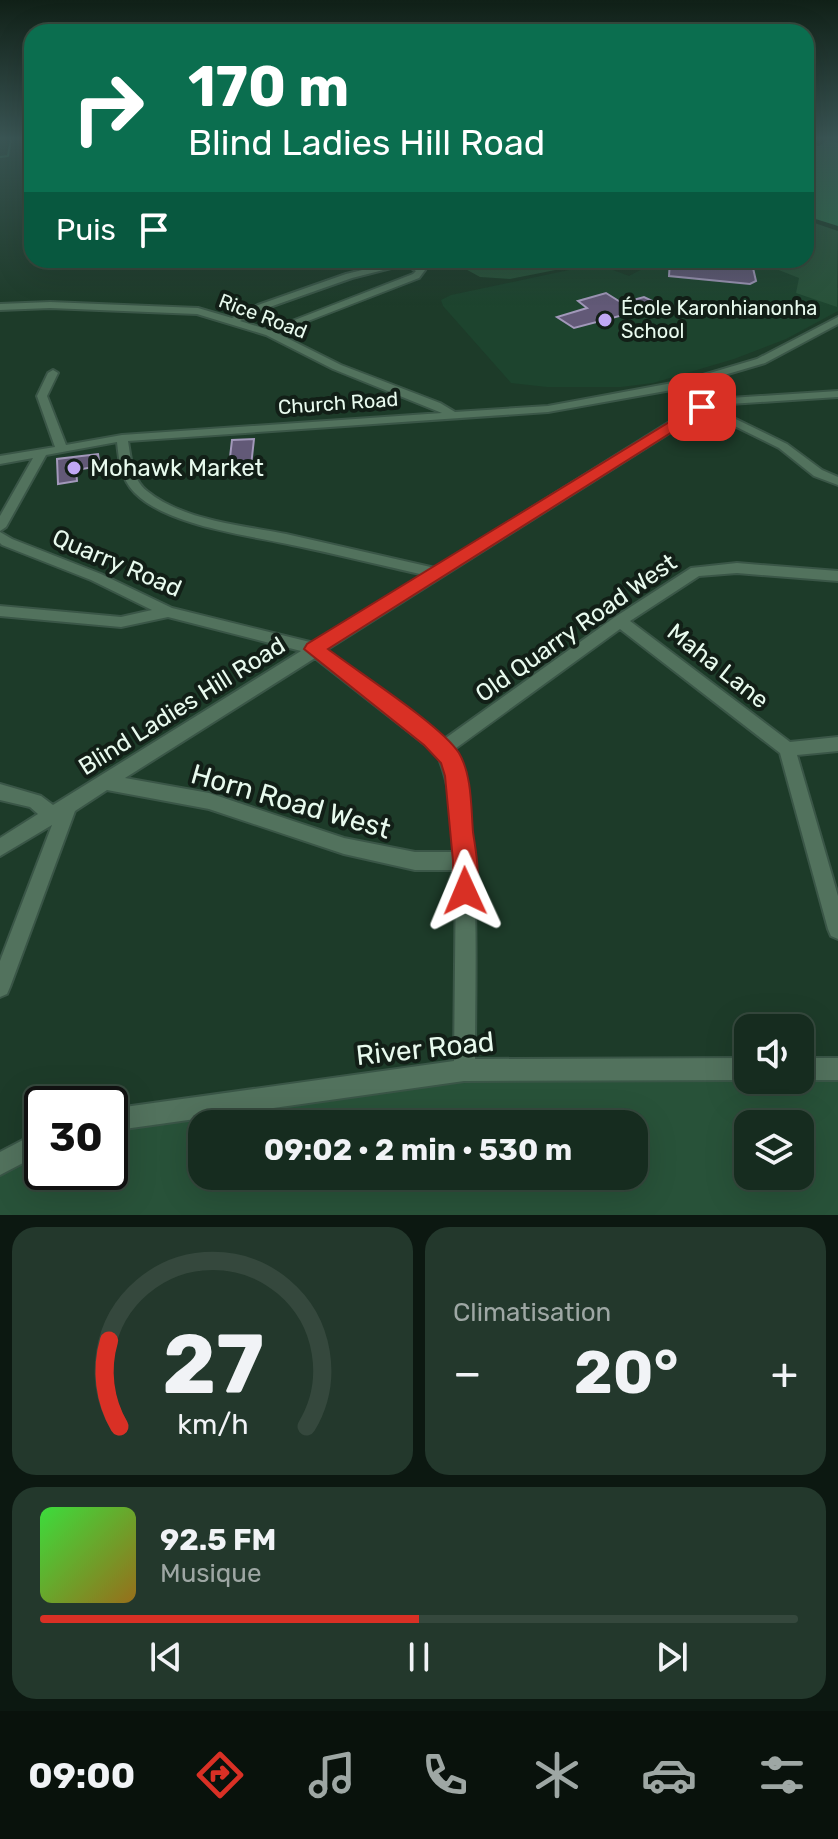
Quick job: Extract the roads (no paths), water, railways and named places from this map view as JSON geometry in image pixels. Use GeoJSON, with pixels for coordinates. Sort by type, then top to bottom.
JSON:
{"type":"FeatureCollection","features":[{"type":"Feature","properties":{"kind":"street"},"geometry":{"type":"LineString","coordinates":[[234,321],[252,308],[303,294],[371,268]]}},
{"type":"Feature","properties":{"kind":"street"},"geometry":{"type":"LineString","coordinates":[[269,333],[416,276],[421,270],[418,268]]}},
{"type":"Feature","properties":{"kind":"street"},"geometry":{"type":"LineString","coordinates":[[303,294],[330,310]]}},
{"type":"Feature","properties":{"kind":"street","name":"Rice Road"},"geometry":{"type":"LineString","coordinates":[[0,307],[50,305],[187,310],[234,321],[269,333],[337,367],[452,414]]}},
{"type":"Feature","properties":{"kind":"street"},"geometry":{"type":"LineString","coordinates":[[678,384],[762,361],[838,320]]}},
{"type":"Feature","properties":{"kind":"street"},"geometry":{"type":"LineString","coordinates":[[53,373],[42,396],[61,448]]}},
{"type":"Feature","properties":{"kind":"street"},"geometry":{"type":"LineString","coordinates":[[678,384],[702,407],[783,446],[818,473],[838,481]]}},
{"type":"Feature","properties":{"kind":"street","name":"Church Road"},"geometry":{"type":"LineString","coordinates":[[0,460],[122,438],[548,409],[678,384]]}},
{"type":"Feature","properties":{"kind":"street"},"geometry":{"type":"LineString","coordinates":[[702,407],[730,401],[838,394]]}},
{"type":"Feature","properties":{"kind":"street","name":"Blind Ladies Hill Road"},"geometry":{"type":"LineString","coordinates":[[0,848],[702,407]]}},
{"type":"Feature","properties":{"kind":"street"},"geometry":{"type":"LineString","coordinates":[[122,438],[127,471],[133,483],[144,495],[171,509],[239,530],[436,573]]}},
{"type":"Feature","properties":{"kind":"street"},"geometry":{"type":"LineString","coordinates":[[0,527],[42,452]]}},
{"type":"Feature","properties":{"kind":"street","name":"Quarry Road"},"geometry":{"type":"LineString","coordinates":[[0,536],[7,542],[96,577],[168,612],[314,649]]}},
{"type":"Feature","properties":{"kind":"street","name":"Old Quarry Road West"},"geometry":{"type":"LineString","coordinates":[[443,749],[682,578],[704,569],[737,568],[838,576]]}},
{"type":"Feature","properties":{"kind":"street"},"geometry":{"type":"LineString","coordinates":[[0,611],[121,622],[168,612]]}},
{"type":"Feature","properties":{"kind":"street","name":"Maha Lane"},"geometry":{"type":"LineString","coordinates":[[620,621],[787,749]]}},
{"type":"Feature","properties":{"kind":"street"},"geometry":{"type":"LineString","coordinates":[[314,649],[443,749],[450,758],[456,776],[465,861],[464,1070]]}},
{"type":"Feature","properties":{"kind":"street"},"geometry":{"type":"LineString","coordinates":[[838,744],[787,749],[838,929]]}},
{"type":"Feature","properties":{"kind":"street","name":"Horn Road West"},"geometry":{"type":"LineString","coordinates":[[105,782],[209,801],[344,846],[415,861],[465,861]]}},
{"type":"Feature","properties":{"kind":"street"},"geometry":{"type":"LineString","coordinates":[[0,792],[60,810],[0,987]]}},
{"type":"Feature","properties":{"kind":"street","name":"River Road"},"geometry":{"type":"LineString","coordinates":[[128,1117],[464,1070],[734,1069]]}},
{"type":"Feature","properties":{"kind":"street"},"geometry":{"type":"LineString","coordinates":[[814,1069],[838,1069]]}},
{"type":"Feature","properties":{"kind":"street"},"geometry":{"type":"LineString","coordinates":[[0,1164],[24,1151]]}},
{"type":"Feature","properties":{"kind":"place","name":"École Karonhianonha School"},"geometry":{"type":"Point","coordinates":[605,320]}},
{"type":"Feature","properties":{"kind":"place","name":"Mohawk Market"},"geometry":{"type":"Point","coordinates":[74,468]}}]}
